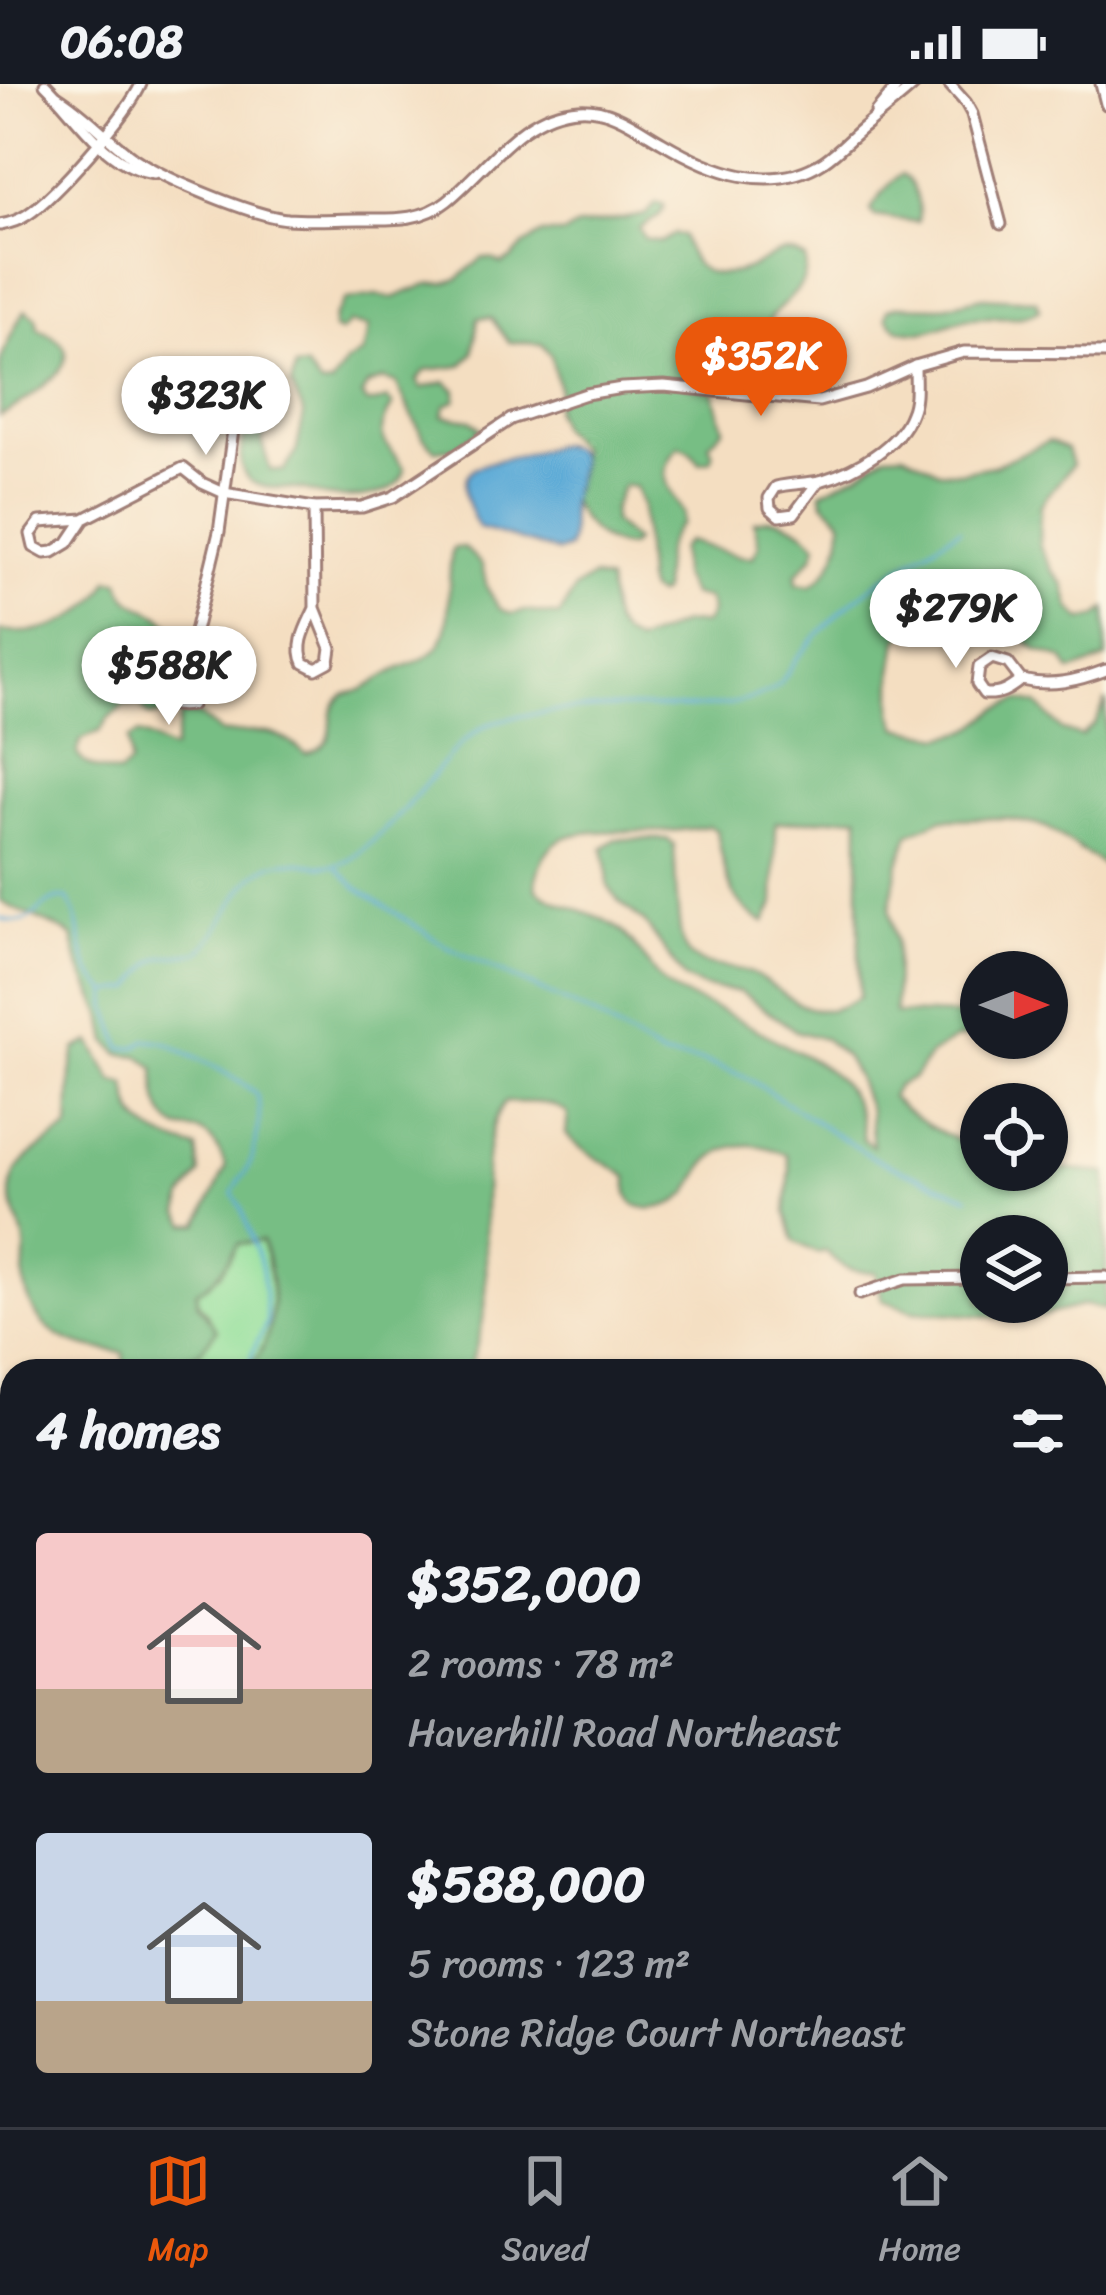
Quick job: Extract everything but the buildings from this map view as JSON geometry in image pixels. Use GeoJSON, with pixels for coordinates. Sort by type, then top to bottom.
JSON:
{"type":"FeatureCollection","features":[{"type":"Feature","properties":{"kind":"street"},"geometry":{"type":"LineString","coordinates":[[45,84],[79,110],[102,138],[159,174],[271,216],[291,219],[421,215],[438,208],[517,136],[563,111],[601,111],[625,120],[696,162],[724,172],[782,177],[825,160],[915,84]]}},
{"type":"Feature","properties":{"kind":"street"},"geometry":{"type":"LineString","coordinates":[[0,225],[34,210],[102,138],[141,84]]}},
{"type":"Feature","properties":{"kind":"street"},"geometry":{"type":"LineString","coordinates":[[866,124],[899,84]]}},
{"type":"Feature","properties":{"kind":"street"},"geometry":{"type":"LineString","coordinates":[[949,84],[972,114],[1001,224]]}},
{"type":"Feature","properties":{"kind":"street"},"geometry":{"type":"LineString","coordinates":[[1101,84],[1106,104]]}},
{"type":"Feature","properties":{"kind":"street"},"geometry":{"type":"LineString","coordinates":[[84,519],[62,548],[45,553],[34,547],[31,534],[40,522],[84,519],[183,468],[224,494],[314,508],[362,507],[393,497],[511,419],[586,394],[664,386],[819,400],[964,352],[1106,353]]}},
{"type":"Feature","properties":{"kind":"street"},"geometry":{"type":"LineString","coordinates":[[818,482],[794,514],[779,516],[770,508],[769,498],[776,487],[818,482],[891,443],[904,427],[915,399],[915,366]]}},
{"type":"Feature","properties":{"kind":"street"},"geometry":{"type":"LineString","coordinates":[[190,652],[168,676],[164,691],[169,704],[185,706],[196,700],[199,686],[190,652],[219,532],[233,430],[252,388],[251,376],[242,369],[229,370],[222,383],[233,430]]}},
{"type":"Feature","properties":{"kind":"street"},"geometry":{"type":"LineString","coordinates":[[314,508],[315,608],[331,648],[328,662],[316,669],[304,663],[300,649],[315,608]]}},
{"type":"Feature","properties":{"kind":"street"},"geometry":{"type":"LineString","coordinates":[[1021,680],[1008,663],[992,658],[979,667],[977,683],[985,694],[1002,694],[1021,680],[1050,684],[1106,670]]}},
{"type":"Feature","properties":{"kind":"street"},"geometry":{"type":"LineString","coordinates":[[1068,1278],[1106,1277]]}},
{"type":"Feature","properties":{"kind":"street"},"geometry":{"type":"LineString","coordinates":[[860,1294],[905,1279],[960,1278]]}},
{"type":"Feature","properties":{"kind":"green space"},"geometry":{"type":"Polygon","coordinates":[[[902,174],[916,195],[918,222],[874,216],[871,210],[902,174]]]}},
{"type":"Feature","properties":{"kind":"green space"},"geometry":{"type":"Polygon","coordinates":[[[656,203],[663,204],[661,212],[639,229],[645,239],[661,242],[683,235],[692,259],[706,271],[737,272],[789,252],[805,259],[806,270],[800,286],[770,319],[771,333],[760,344],[728,344],[729,364],[711,384],[724,428],[709,444],[711,460],[700,463],[679,446],[671,456],[666,481],[683,513],[667,546],[662,592],[649,591],[646,581],[642,506],[635,487],[623,485],[613,509],[613,522],[634,541],[629,547],[607,541],[584,522],[567,495],[580,449],[560,428],[554,411],[559,390],[551,356],[542,344],[509,342],[491,318],[478,318],[473,353],[461,366],[426,370],[417,380],[421,388],[446,382],[456,390],[456,400],[445,406],[443,416],[471,420],[481,429],[455,448],[436,450],[423,437],[396,383],[384,379],[367,385],[362,395],[367,403],[387,399],[393,405],[382,432],[405,469],[393,486],[372,495],[335,497],[262,486],[245,475],[241,459],[245,430],[261,393],[266,390],[273,398],[262,442],[270,470],[284,471],[296,453],[304,414],[291,385],[295,368],[306,367],[321,386],[331,385],[346,363],[363,353],[369,327],[350,323],[340,332],[333,329],[334,317],[345,300],[376,295],[393,298],[428,284],[458,279],[482,258],[501,264],[542,234],[564,234],[575,227],[645,215],[656,203]]]}},
{"type":"Feature","properties":{"kind":"green space"},"geometry":{"type":"Polygon","coordinates":[[[983,297],[1036,300],[1040,309],[1022,316],[965,319],[917,332],[898,329],[886,317],[888,309],[898,306],[940,307],[983,297]]]}},
{"type":"Feature","properties":{"kind":"green space"},"geometry":{"type":"Polygon","coordinates":[[[26,310],[36,317],[38,328],[60,342],[66,355],[50,381],[0,416],[0,364],[26,310]]]}},
{"type":"Feature","properties":{"kind":"green space"},"geometry":{"type":"Polygon","coordinates":[[[1049,441],[1067,449],[1072,465],[1040,505],[1039,545],[1064,585],[1070,608],[1082,620],[1106,609],[1106,659],[1071,672],[1063,659],[1037,650],[1008,624],[987,615],[960,613],[906,631],[898,640],[893,712],[898,727],[942,737],[970,730],[1019,700],[1037,704],[1062,730],[1081,736],[1095,724],[1106,700],[1106,867],[1046,827],[1004,818],[941,819],[909,834],[890,909],[896,942],[895,1013],[960,1015],[960,1038],[930,1055],[914,1078],[897,1086],[891,1097],[922,1122],[960,1141],[960,1191],[1068,1191],[1068,1170],[1106,1173],[1106,1310],[1085,1305],[1068,1309],[1068,1215],[960,1215],[960,1314],[913,1311],[882,1300],[876,1272],[848,1268],[826,1251],[817,1253],[794,1241],[786,1213],[787,1155],[760,1146],[732,1147],[707,1163],[682,1198],[643,1208],[633,1204],[628,1194],[628,1177],[566,1134],[568,1114],[562,1109],[505,1102],[489,1141],[486,1297],[472,1359],[256,1359],[272,1309],[262,1241],[238,1244],[216,1277],[196,1291],[197,1302],[217,1330],[199,1353],[178,1359],[124,1359],[124,1353],[61,1337],[38,1318],[25,1286],[25,1245],[12,1184],[24,1162],[69,1128],[76,1049],[91,1042],[113,1081],[126,1084],[140,1121],[163,1137],[197,1149],[200,1174],[183,1198],[180,1213],[187,1224],[199,1224],[226,1168],[208,1137],[178,1128],[165,1117],[155,1068],[140,1056],[120,1054],[108,1042],[103,1016],[79,965],[72,936],[0,901],[0,631],[32,631],[63,623],[90,606],[109,580],[120,581],[128,598],[160,616],[173,630],[161,676],[163,714],[149,716],[140,705],[125,705],[109,717],[100,731],[81,740],[77,754],[95,768],[119,774],[130,764],[128,740],[138,734],[173,750],[180,715],[199,715],[220,733],[274,735],[306,754],[326,742],[332,712],[343,696],[424,658],[441,642],[453,548],[464,547],[482,565],[487,588],[499,608],[512,614],[559,616],[575,589],[592,577],[608,582],[615,626],[637,643],[682,624],[705,623],[711,612],[708,599],[691,595],[681,574],[680,549],[688,541],[753,557],[759,545],[754,522],[788,523],[817,544],[814,555],[796,575],[797,584],[810,586],[830,566],[842,529],[842,520],[824,502],[821,492],[886,454],[904,453],[939,471],[993,466],[1049,441]],[[859,816],[776,823],[774,904],[765,922],[736,896],[717,831],[709,826],[569,836],[544,857],[537,890],[620,930],[676,992],[736,1018],[828,1071],[848,1091],[863,1139],[873,1146],[869,1110],[845,1056],[825,1039],[796,1031],[740,992],[703,987],[685,979],[645,923],[608,886],[603,848],[616,839],[667,839],[674,845],[680,929],[689,954],[704,963],[751,973],[804,1006],[830,1010],[859,997],[859,816]]]}},
{"type":"Feature","properties":{"kind":"green space"},"geometry":{"type":"Polygon","coordinates":[[[262,1241],[272,1309],[265,1342],[255,1359],[178,1359],[199,1353],[207,1313],[197,1302],[196,1290],[220,1274],[238,1244],[262,1241]]]}},
{"type":"Feature","properties":{"kind":"water"},"geometry":{"type":"Polygon","coordinates":[[[553,445],[567,446],[579,457],[568,548],[558,552],[479,528],[467,502],[465,484],[470,472],[553,445]]]}},
{"type":"Feature","properties":{"kind":"waterway"},"geometry":{"type":"LineString","coordinates":[[108,992],[132,989],[161,958],[200,952],[246,884],[267,867],[289,862],[333,866],[354,857],[485,726],[565,710],[719,706],[768,692],[848,605],[960,529]]}},
{"type":"Feature","properties":{"kind":"waterway"},"geometry":{"type":"LineString","coordinates":[[338,868],[356,887],[449,948],[592,1014],[663,1057],[701,1061],[744,1076],[875,1159],[969,1197]]}},
{"type":"Feature","properties":{"kind":"waterway"},"geometry":{"type":"LineString","coordinates":[[0,918],[22,921],[49,903],[67,899],[89,968],[108,992],[108,1008],[122,1048],[146,1040],[165,1042],[256,1094],[255,1144],[233,1194],[262,1269],[267,1322],[251,1359]]}}]}
